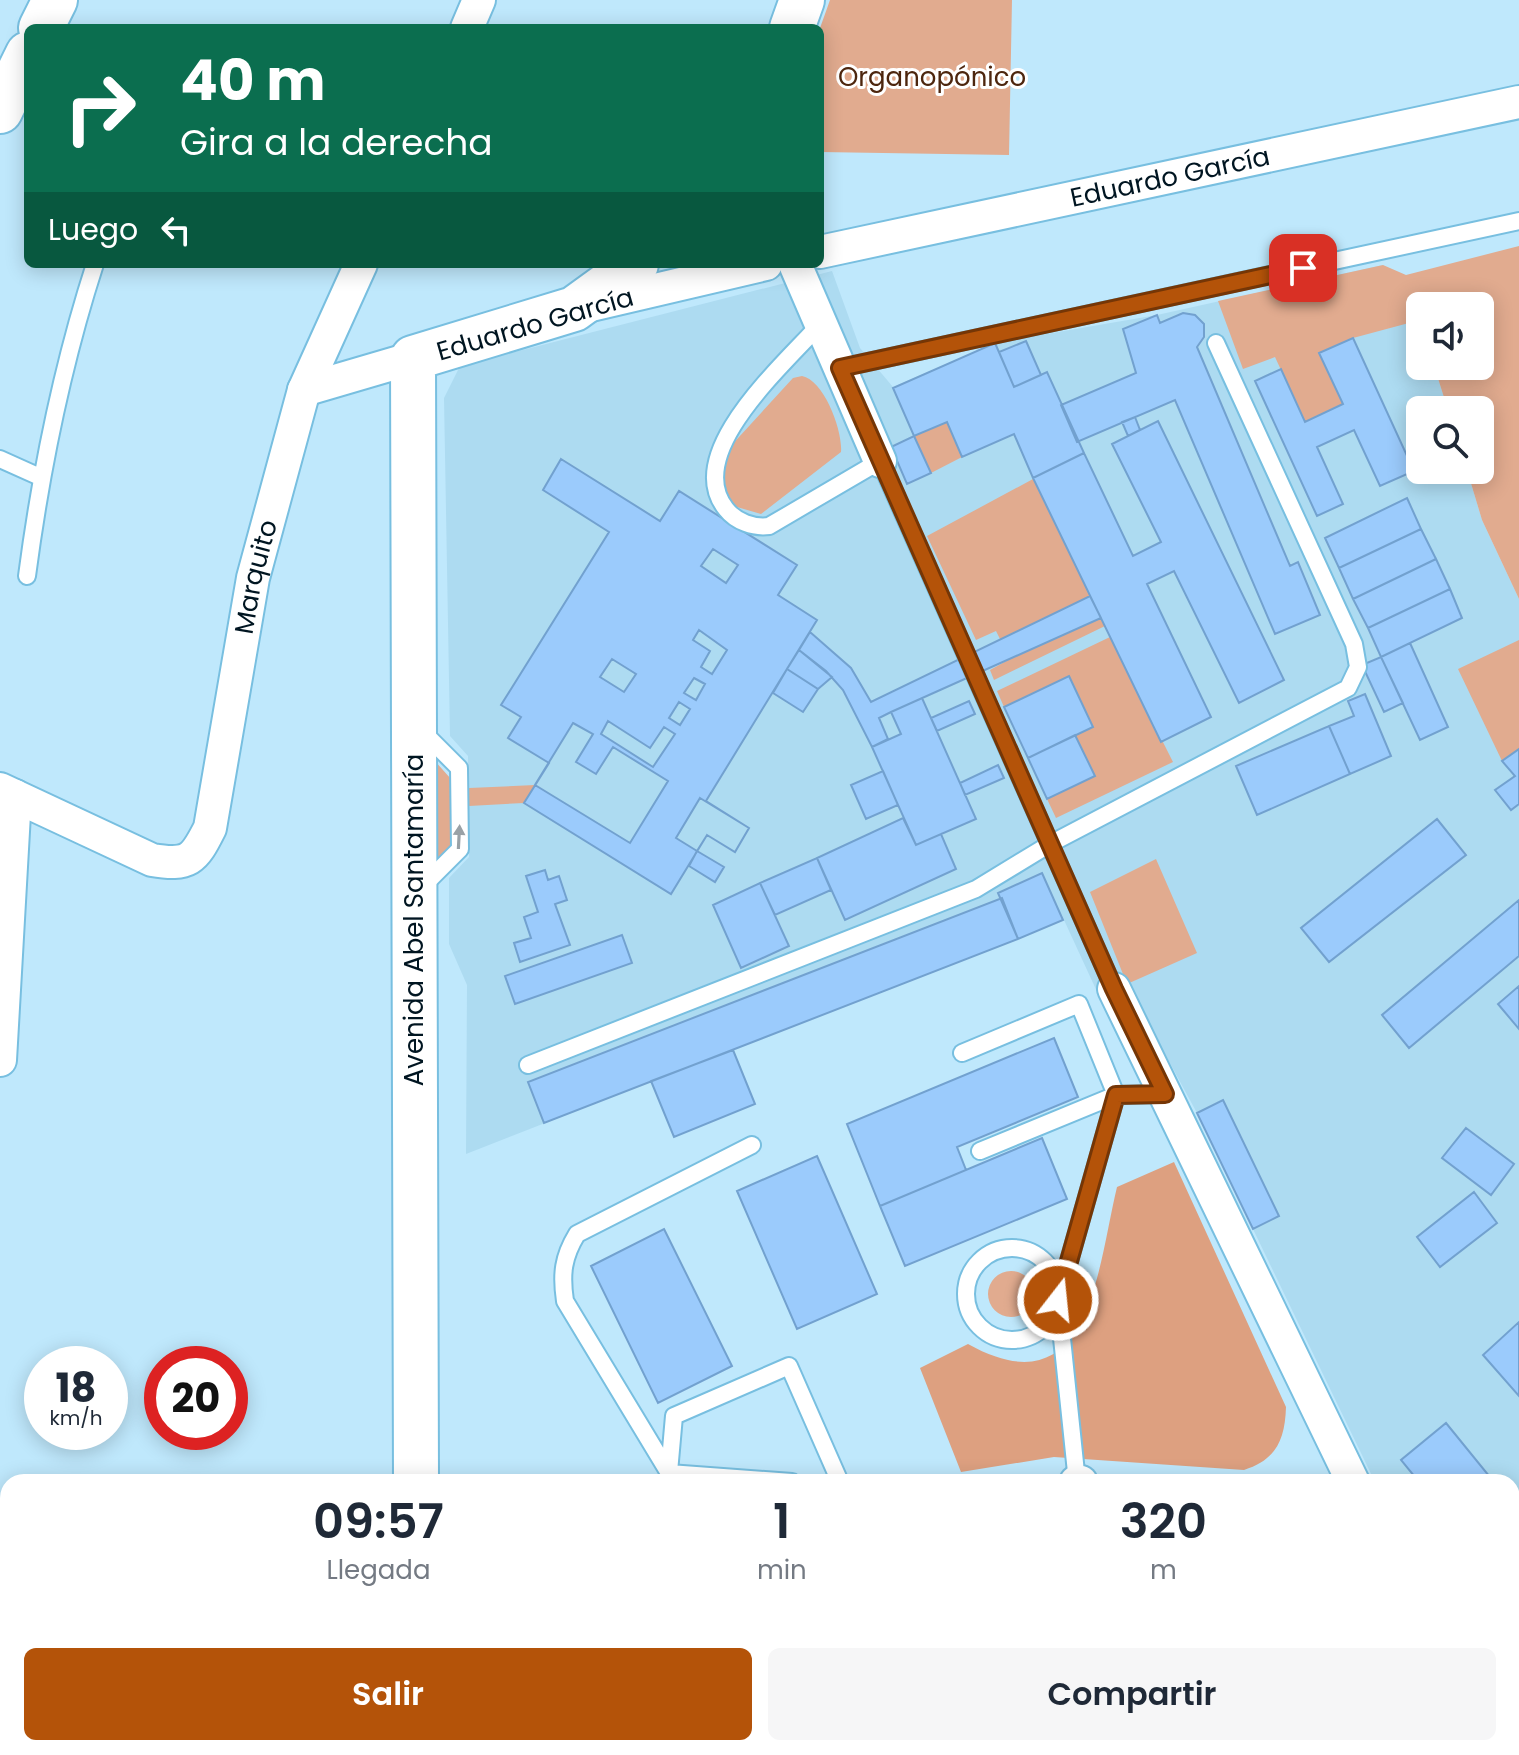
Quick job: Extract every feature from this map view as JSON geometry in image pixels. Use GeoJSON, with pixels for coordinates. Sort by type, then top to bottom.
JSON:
{"type":"FeatureCollection","features":[{"type":"Feature","properties":{"kind":"main road"},"geometry":{"type":"LineString","coordinates":[[43,24],[55,0]]}},
{"type":"Feature","properties":{"kind":"main road"},"geometry":{"type":"LineString","coordinates":[[793,24],[802,0]]}},
{"type":"Feature","properties":{"kind":"main road"},"geometry":{"type":"LineString","coordinates":[[0,111],[24,62]]}},
{"type":"Feature","properties":{"kind":"main road"},"geometry":{"type":"LineString","coordinates":[[574,309],[630,268]]}},
{"type":"Feature","properties":{"kind":"main road","name":"Eduardo García"},"geometry":{"type":"LineString","coordinates":[[413,358],[574,309]]}},
{"type":"Feature","properties":{"kind":"main road","name":"Avenida Abel Santamaría"},"geometry":{"type":"LineString","coordinates":[[413,358],[416,1474]]}},
{"type":"Feature","properties":{"kind":"street"},"geometry":{"type":"LineString","coordinates":[[469,24],[479,0]]}},
{"type":"Feature","properties":{"kind":"street","name":"Eduardo García"},"geometry":{"type":"LineString","coordinates":[[824,251],[1519,102]]}},
{"type":"Feature","properties":{"kind":"street","name":"Marquito"},"geometry":{"type":"LineString","coordinates":[[8,793],[152,860],[178,865],[197,854],[210,828],[253,578],[304,390],[359,268]]}},
{"type":"Feature","properties":{"kind":"street","name":"Eduardo García"},"geometry":{"type":"LineString","coordinates":[[574,309],[749,268]]}},
{"type":"Feature","properties":{"kind":"street"},"geometry":{"type":"LineString","coordinates":[[797,268],[880,461]]}},
{"type":"Feature","properties":{"kind":"street","name":"Eduardo García"},"geometry":{"type":"LineString","coordinates":[[304,390],[413,358]]}},
{"type":"Feature","properties":{"kind":"street"},"geometry":{"type":"LineString","coordinates":[[0,1060],[8,793]]}},
{"type":"Feature","properties":{"kind":"street"},"geometry":{"type":"LineString","coordinates":[[1114,989],[1349,1474]]}},
{"type":"Feature","properties":{"kind":"lane"},"geometry":{"type":"LineString","coordinates":[[840,368],[1519,221]]}},
{"type":"Feature","properties":{"kind":"lane"},"geometry":{"type":"LineString","coordinates":[[27,576],[40,477],[72,334],[94,268]]}},
{"type":"Feature","properties":{"kind":"lane"},"geometry":{"type":"LineString","coordinates":[[821,323],[731,426],[715,462],[720,501],[728,512],[755,528],[769,526],[880,461],[1114,989]]}},
{"type":"Feature","properties":{"kind":"lane"},"geometry":{"type":"LineString","coordinates":[[528,1065],[976,889],[1050,844],[1337,695],[1354,678],[1358,667],[1354,644],[1216,343]]}},
{"type":"Feature","properties":{"kind":"lane"},"geometry":{"type":"LineString","coordinates":[[0,459],[40,477]]}},
{"type":"Feature","properties":{"kind":"lane"},"geometry":{"type":"LineString","coordinates":[[962,1053],[1079,1004],[1116,1095],[1058,1300],[1054,1313],[1037,1333],[1011,1341],[998,1339],[976,1324],[969,1312],[966,1286],[977,1263],[999,1249],[1025,1249],[1037,1255],[1054,1274],[1058,1300],[1077,1474]]}},
{"type":"Feature","properties":{"kind":"lane"},"geometry":{"type":"LineString","coordinates":[[980,1151],[1116,1095],[1165,1094]]}},
{"type":"Feature","properties":{"kind":"lane"},"geometry":{"type":"LineString","coordinates":[[667,1474],[565,1301],[561,1279],[565,1255],[577,1234],[752,1145]]}},
{"type":"Feature","properties":{"kind":"lane"},"geometry":{"type":"LineString","coordinates":[[669,1474],[674,1416],[789,1366],[836,1474]]}},
{"type":"Feature","properties":{"kind":"shaded area"},"geometry":{"type":"Polygon","coordinates":[[[1383,265],[1406,299],[1406,380],[1438,380],[1444,396],[1406,396],[1406,484],[1471,484],[1482,520],[1519,599],[1519,1474],[1371,1474],[1197,1113],[1127,984],[1099,996],[1064,920],[466,1154],[467,985],[449,944],[449,878],[469,857],[468,756],[450,736],[444,398],[460,366],[832,271],[860,348],[893,387],[995,343],[1157,315],[1383,265]]]}},
{"type":"Feature","properties":{"kind":"shaded area"},"geometry":{"type":"Polygon","coordinates":[[[1174,1162],[1286,1407],[1284,1429],[1277,1447],[1264,1461],[1244,1470],[1054,1457],[961,1472],[920,1368],[968,1344],[1009,1360],[1040,1360],[1063,1346],[1081,1322],[1093,1291],[1117,1187],[1174,1162]]]}},
{"type":"Feature","properties":{"kind":"green space","name":"Organopónico"},"geometry":{"type":"Polygon","coordinates":[[[830,0],[1012,0],[1009,155],[824,152],[824,24],[821,24],[830,0]]]}},
{"type":"Feature","properties":{"kind":"green space"},"geometry":{"type":"Polygon","coordinates":[[[1519,246],[1519,599],[1482,520],[1471,484],[1494,484],[1494,396],[1444,396],[1438,380],[1494,380],[1494,292],[1406,292],[1406,324],[1353,338],[1320,353],[1343,404],[1305,422],[1275,357],[1243,369],[1218,301],[1383,265],[1406,275],[1519,246]]]}},
{"type":"Feature","properties":{"kind":"green space"},"geometry":{"type":"Polygon","coordinates":[[[802,376],[825,396],[839,432],[841,452],[761,514],[737,507],[725,494],[723,473],[728,449],[793,378],[802,376]]]}},
{"type":"Feature","properties":{"kind":"green space"},"geometry":{"type":"Polygon","coordinates":[[[947,422],[962,457],[931,473],[914,436],[947,422]]]}},
{"type":"Feature","properties":{"kind":"green space"},"geometry":{"type":"Polygon","coordinates":[[[1033,479],[1105,626],[994,680],[990,670],[1010,659],[996,631],[976,640],[927,536],[1033,479]]]}},
{"type":"Feature","properties":{"kind":"green space"},"geometry":{"type":"Polygon","coordinates":[[[1110,637],[1173,762],[1056,818],[1047,799],[1094,775],[1075,735],[1093,726],[1069,676],[1004,707],[997,691],[1110,637]]]}},
{"type":"Feature","properties":{"kind":"green space"},"geometry":{"type":"Polygon","coordinates":[[[1519,640],[1519,749],[1502,761],[1458,669],[1519,640]]]}},
{"type":"Feature","properties":{"kind":"green space"},"geometry":{"type":"Polygon","coordinates":[[[434,760],[451,779],[452,846],[433,864],[434,760]]]}},
{"type":"Feature","properties":{"kind":"green space"},"geometry":{"type":"Polygon","coordinates":[[[535,785],[524,803],[469,806],[469,788],[535,785]]]}},
{"type":"Feature","properties":{"kind":"green space"},"geometry":{"type":"Polygon","coordinates":[[[1156,859],[1197,953],[1127,984],[1090,892],[1156,859]]]}},
{"type":"Feature","properties":{"kind":"green space"},"geometry":{"type":"Polygon","coordinates":[[[1011,1271],[1027,1278],[1034,1294],[1027,1310],[1011,1317],[995,1310],[988,1294],[995,1278],[1011,1271]]]}},
{"type":"Feature","properties":{"kind":"building"},"geometry":{"type":"Polygon","coordinates":[[[1183,313],[1195,315],[1204,324],[1204,337],[1197,347],[1290,566],[1298,562],[1320,615],[1275,634],[1175,400],[1077,442],[1061,405],[1136,373],[1123,329],[1157,315],[1160,323],[1183,313]]]}},
{"type":"Feature","properties":{"kind":"building"},"geometry":{"type":"Polygon","coordinates":[[[1353,338],[1406,454],[1406,475],[1380,486],[1354,430],[1317,447],[1343,504],[1317,516],[1255,381],[1281,369],[1305,422],[1343,404],[1319,353],[1353,338]]]}},
{"type":"Feature","properties":{"kind":"building"},"geometry":{"type":"Polygon","coordinates":[[[1026,341],[1041,375],[1014,387],[999,352],[1026,341]]]}},
{"type":"Feature","properties":{"kind":"building"},"geometry":{"type":"Polygon","coordinates":[[[995,343],[1014,387],[1047,372],[1084,453],[1033,478],[1014,434],[962,457],[947,422],[914,436],[893,388],[995,343]]]}},
{"type":"Feature","properties":{"kind":"building"},"geometry":{"type":"Polygon","coordinates":[[[1135,417],[1140,430],[1128,436],[1122,422],[1135,417]]]}},
{"type":"Feature","properties":{"kind":"building"},"geometry":{"type":"Polygon","coordinates":[[[1158,421],[1284,680],[1239,703],[1174,571],[1147,584],[1211,717],[1161,742],[1033,478],[1084,453],[1133,556],[1161,542],[1112,444],[1158,421]]]}},
{"type":"Feature","properties":{"kind":"building"},"geometry":{"type":"Polygon","coordinates":[[[914,436],[931,473],[907,484],[891,447],[914,436]]]}},
{"type":"Feature","properties":{"kind":"building"},"geometry":{"type":"Polygon","coordinates":[[[561,459],[660,521],[679,491],[797,565],[778,595],[817,620],[706,801],[749,828],[735,852],[707,835],[671,894],[524,803],[549,763],[508,738],[521,717],[501,705],[609,532],[543,490],[561,459]],[[713,549],[701,566],[726,583],[738,565],[713,549]],[[699,630],[693,640],[710,651],[701,667],[712,674],[727,650],[699,630]],[[612,659],[600,677],[624,692],[636,674],[612,659]],[[694,678],[684,693],[696,700],[705,684],[694,678]],[[679,702],[669,718],[680,725],[690,709],[679,702]],[[608,721],[601,734],[653,767],[675,734],[664,727],[650,748],[608,721]]]}},
{"type":"Feature","properties":{"kind":"building"},"geometry":{"type":"Polygon","coordinates":[[[1407,498],[1421,529],[1339,568],[1325,538],[1407,498]]]}},
{"type":"Feature","properties":{"kind":"building"},"geometry":{"type":"Polygon","coordinates":[[[1421,529],[1436,559],[1353,599],[1339,568],[1421,529]]]}},
{"type":"Feature","properties":{"kind":"building"},"geometry":{"type":"Polygon","coordinates":[[[1436,559],[1450,589],[1368,628],[1353,599],[1436,559]]]}},
{"type":"Feature","properties":{"kind":"building"},"geometry":{"type":"Polygon","coordinates":[[[1450,589],[1462,618],[1381,657],[1368,628],[1450,589]]]}},
{"type":"Feature","properties":{"kind":"building"},"geometry":{"type":"Polygon","coordinates":[[[1090,596],[1101,618],[879,718],[888,739],[872,747],[843,690],[826,671],[799,650],[810,632],[851,668],[871,702],[1090,596]]]}},
{"type":"Feature","properties":{"kind":"building"},"geometry":{"type":"Polygon","coordinates":[[[1410,643],[1448,727],[1420,740],[1381,657],[1410,643]]]}},
{"type":"Feature","properties":{"kind":"building"},"geometry":{"type":"Polygon","coordinates":[[[799,650],[832,677],[818,689],[787,669],[799,650]]]}},
{"type":"Feature","properties":{"kind":"building"},"geometry":{"type":"Polygon","coordinates":[[[1381,657],[1403,703],[1384,712],[1362,665],[1381,657]]]}},
{"type":"Feature","properties":{"kind":"building"},"geometry":{"type":"Polygon","coordinates":[[[787,669],[818,689],[803,712],[773,693],[787,669]]]}},
{"type":"Feature","properties":{"kind":"building"},"geometry":{"type":"Polygon","coordinates":[[[1069,676],[1093,727],[1028,758],[1004,707],[1069,676]]]}},
{"type":"Feature","properties":{"kind":"building"},"geometry":{"type":"Polygon","coordinates":[[[1365,694],[1391,756],[1350,774],[1329,726],[1354,716],[1348,701],[1365,694]]]}},
{"type":"Feature","properties":{"kind":"building"},"geometry":{"type":"Polygon","coordinates":[[[922,698],[976,819],[916,845],[872,747],[901,734],[891,712],[922,698]]]}},
{"type":"Feature","properties":{"kind":"building"},"geometry":{"type":"Polygon","coordinates":[[[969,701],[975,714],[937,731],[931,718],[969,701]]]}},
{"type":"Feature","properties":{"kind":"building"},"geometry":{"type":"Polygon","coordinates":[[[573,723],[593,734],[576,762],[596,774],[613,747],[668,781],[630,843],[535,785],[573,723]]]}},
{"type":"Feature","properties":{"kind":"building"},"geometry":{"type":"Polygon","coordinates":[[[1329,726],[1350,774],[1257,815],[1236,766],[1329,726]]]}},
{"type":"Feature","properties":{"kind":"building"},"geometry":{"type":"Polygon","coordinates":[[[1075,735],[1095,776],[1047,799],[1028,758],[1075,735]]]}},
{"type":"Feature","properties":{"kind":"building"},"geometry":{"type":"Polygon","coordinates":[[[1519,749],[1519,804],[1511,810],[1495,790],[1515,776],[1502,761],[1519,749]]]}},
{"type":"Feature","properties":{"kind":"building"},"geometry":{"type":"Polygon","coordinates":[[[998,765],[1004,778],[965,795],[960,783],[998,765]]]}},
{"type":"Feature","properties":{"kind":"building"},"geometry":{"type":"Polygon","coordinates":[[[883,771],[898,805],[866,819],[851,785],[883,771]]]}},
{"type":"Feature","properties":{"kind":"building"},"geometry":{"type":"Polygon","coordinates":[[[700,798],[749,828],[735,852],[707,835],[697,851],[676,838],[700,798]]]}},
{"type":"Feature","properties":{"kind":"building"},"geometry":{"type":"Polygon","coordinates":[[[903,818],[916,845],[941,834],[956,869],[845,920],[817,858],[903,818]]]}},
{"type":"Feature","properties":{"kind":"building"},"geometry":{"type":"Polygon","coordinates":[[[1437,819],[1466,855],[1329,962],[1301,928],[1437,819]]]}},
{"type":"Feature","properties":{"kind":"building"},"geometry":{"type":"Polygon","coordinates":[[[697,851],[724,867],[715,882],[689,866],[697,851]]]}},
{"type":"Feature","properties":{"kind":"building"},"geometry":{"type":"Polygon","coordinates":[[[817,858],[831,890],[775,915],[760,883],[817,858]]]}},
{"type":"Feature","properties":{"kind":"building"},"geometry":{"type":"Polygon","coordinates":[[[545,870],[548,880],[559,876],[567,900],[555,904],[570,945],[520,962],[514,943],[531,938],[524,917],[538,912],[526,876],[545,870]]]}},
{"type":"Feature","properties":{"kind":"building"},"geometry":{"type":"Polygon","coordinates":[[[1042,873],[1063,920],[1018,939],[998,893],[1042,873]]]}},
{"type":"Feature","properties":{"kind":"building"},"geometry":{"type":"Polygon","coordinates":[[[760,883],[789,946],[741,968],[713,905],[760,883]]]}},
{"type":"Feature","properties":{"kind":"building"},"geometry":{"type":"Polygon","coordinates":[[[1002,898],[1018,939],[544,1123],[528,1082],[1002,898]]]}},
{"type":"Feature","properties":{"kind":"building"},"geometry":{"type":"Polygon","coordinates":[[[1519,900],[1519,956],[1409,1048],[1382,1015],[1519,900]]]}},
{"type":"Feature","properties":{"kind":"building"},"geometry":{"type":"Polygon","coordinates":[[[622,935],[632,963],[515,1004],[505,976],[622,935]]]}},
{"type":"Feature","properties":{"kind":"building"},"geometry":{"type":"Polygon","coordinates":[[[1519,986],[1519,1029],[1498,1004],[1519,986]]]}},
{"type":"Feature","properties":{"kind":"building"},"geometry":{"type":"Polygon","coordinates":[[[1054,1038],[1078,1097],[957,1147],[966,1170],[880,1206],[847,1124],[1054,1038]]]}},
{"type":"Feature","properties":{"kind":"building"},"geometry":{"type":"Polygon","coordinates":[[[733,1050],[755,1104],[674,1137],[651,1081],[733,1050]]]}},
{"type":"Feature","properties":{"kind":"building"},"geometry":{"type":"Polygon","coordinates":[[[1223,1100],[1279,1216],[1253,1229],[1197,1113],[1223,1100]]]}},
{"type":"Feature","properties":{"kind":"building"},"geometry":{"type":"Polygon","coordinates":[[[1466,1128],[1514,1164],[1491,1195],[1442,1158],[1466,1128]]]}},
{"type":"Feature","properties":{"kind":"building"},"geometry":{"type":"Polygon","coordinates":[[[1042,1138],[1067,1199],[905,1266],[880,1206],[1042,1138]]]}},
{"type":"Feature","properties":{"kind":"building"},"geometry":{"type":"Polygon","coordinates":[[[817,1156],[877,1294],[797,1329],[737,1191],[817,1156]]]}},
{"type":"Feature","properties":{"kind":"building"},"geometry":{"type":"Polygon","coordinates":[[[1474,1192],[1497,1223],[1440,1267],[1417,1237],[1474,1192]]]}},
{"type":"Feature","properties":{"kind":"building"},"geometry":{"type":"Polygon","coordinates":[[[664,1229],[732,1366],[658,1403],[591,1266],[664,1229]]]}},
{"type":"Feature","properties":{"kind":"building"},"geometry":{"type":"Polygon","coordinates":[[[1519,1322],[1519,1396],[1483,1355],[1519,1322]]]}},
{"type":"Feature","properties":{"kind":"building"},"geometry":{"type":"Polygon","coordinates":[[[1446,1423],[1487,1474],[1412,1474],[1401,1460],[1446,1423]]]}},
{"type":"Feature","properties":{"kind":"route"},"geometry":{"type":"LineString","coordinates":[[1058,1300],[1116,1095],[1165,1094],[1114,989],[840,368],[1303,268]]}}]}
